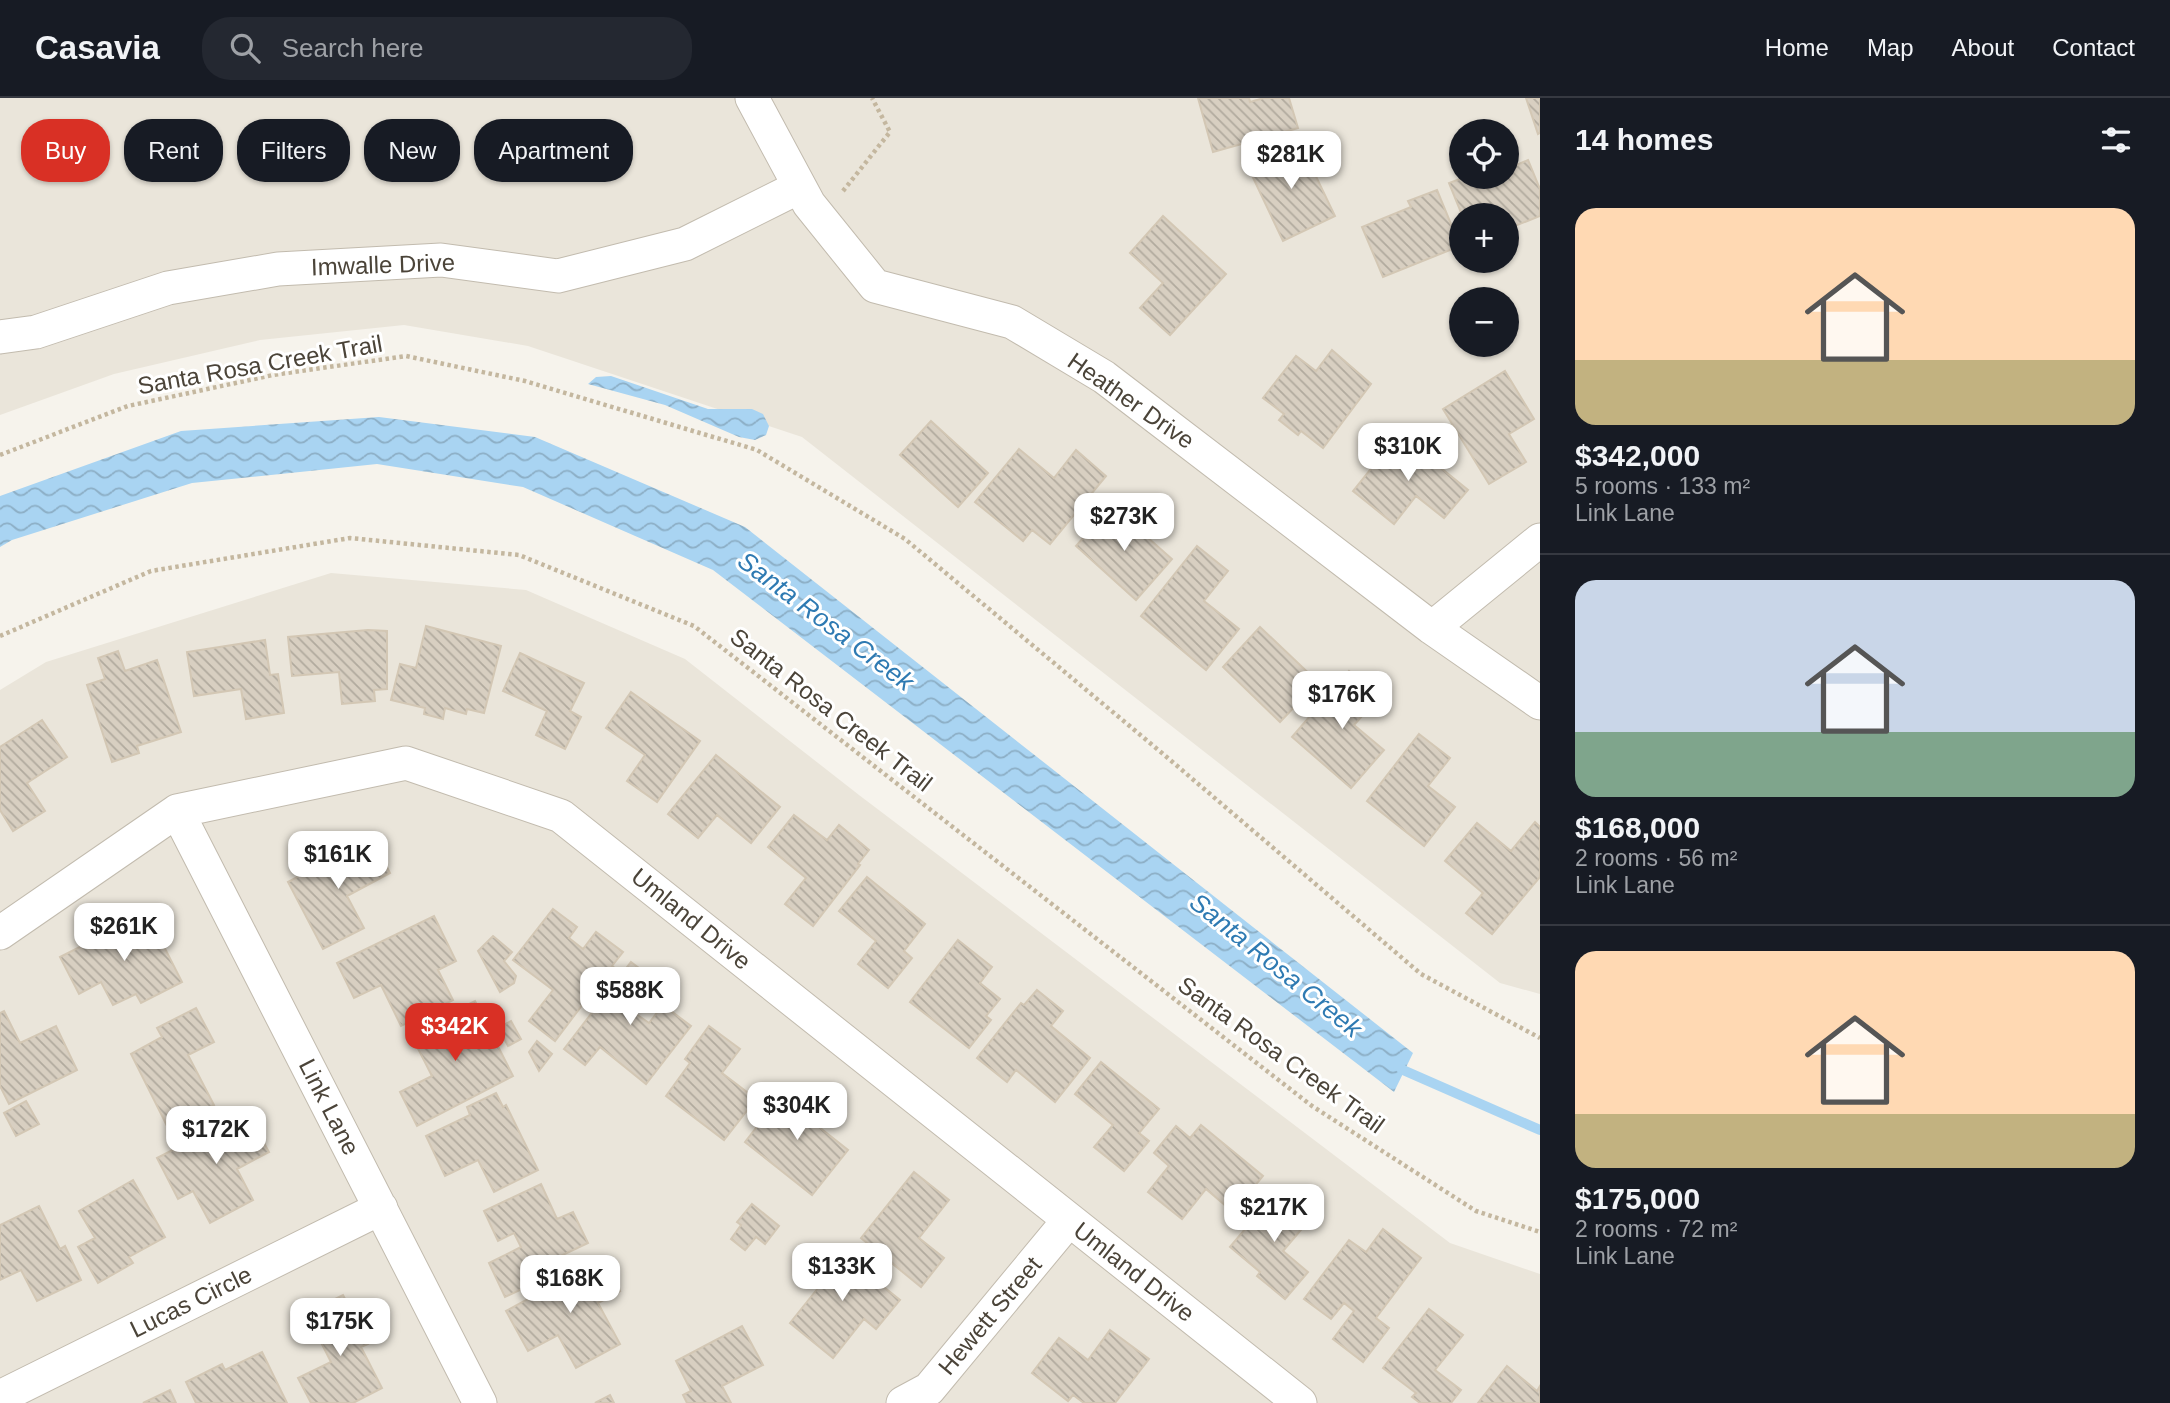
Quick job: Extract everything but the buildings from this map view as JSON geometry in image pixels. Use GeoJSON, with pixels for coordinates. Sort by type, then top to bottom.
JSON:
{"type":"FeatureCollection","features":[{"type":"Feature","properties":{"kind":"street","name":"Heather Drive"},"geometry":{"type":"LineString","coordinates":[[752,98],[799,187],[820,219],[875,286],[1012,322],[1104,377],[1432,628],[1540,703]]}},
{"type":"Feature","properties":{"kind":"street","name":"Imwalle Drive"},"geometry":{"type":"LineString","coordinates":[[0,337],[36,332],[168,288],[278,269],[441,260],[558,276],[685,244],[799,187]]}},
{"type":"Feature","properties":{"kind":"street"},"geometry":{"type":"LineString","coordinates":[[1432,628],[1540,540]]}},
{"type":"Feature","properties":{"kind":"street","name":"Umland Drive"},"geometry":{"type":"LineString","coordinates":[[0,933],[177,811],[407,763],[561,816],[1300,1403]]}},
{"type":"Feature","properties":{"kind":"street","name":"Link Lane"},"geometry":{"type":"LineString","coordinates":[[177,811],[480,1403]]}},
{"type":"Feature","properties":{"kind":"street","name":"Lucas Circle"},"geometry":{"type":"LineString","coordinates":[[0,1397],[381,1208]]}},
{"type":"Feature","properties":{"kind":"street","name":"Hewett Street"},"geometry":{"type":"LineString","coordinates":[[903,1403],[929,1390],[1069,1220]]}},
{"type":"Feature","properties":{"kind":"path"},"geometry":{"type":"LineString","coordinates":[[820,219],[890,132],[872,98]]}},
{"type":"Feature","properties":{"kind":"path","name":"Santa Rosa Creek Trail"},"geometry":{"type":"LineString","coordinates":[[0,455],[128,406],[273,375],[406,356],[525,381],[757,450],[905,539],[1162,752],[1422,974],[1540,1038]]}},
{"type":"Feature","properties":{"kind":"path","name":"Santa Rosa Creek Trail"},"geometry":{"type":"LineString","coordinates":[[0,636],[151,571],[350,538],[519,555],[694,626],[1312,1106],[1476,1211],[1540,1232]]}},
{"type":"Feature","properties":{"kind":"shaded area"},"geometry":{"type":"Polygon","coordinates":[[[0,98],[1540,98],[1540,994],[1500,983],[802,437],[528,346],[404,325],[260,340],[114,374],[0,415],[0,98]]]}},
{"type":"Feature","properties":{"kind":"shaded area"},"geometry":{"type":"Polygon","coordinates":[[[331,573],[526,590],[685,659],[859,795],[1450,1243],[1540,1274],[1540,1403],[0,1403],[0,690],[46,662],[331,573]]]}},
{"type":"Feature","properties":{"kind":"water"},"geometry":{"type":"Polygon","coordinates":[[[611,376],[708,409],[752,409],[763,414],[769,426],[766,435],[755,440],[739,437],[665,405],[588,384],[596,377],[611,376]]]}},
{"type":"Feature","properties":{"kind":"water"},"geometry":{"type":"Polygon","coordinates":[[[379,417],[535,437],[745,527],[1413,1053],[1394,1092],[713,570],[523,487],[377,464],[192,483],[12,540],[0,547],[0,496],[181,431],[379,417]]]}},
{"type":"Feature","properties":{"kind":"waterway","name":"Santa Rosa Creek"},"geometry":{"type":"LineString","coordinates":[[1395,1063],[1403,1070],[1540,1130]]}}]}
